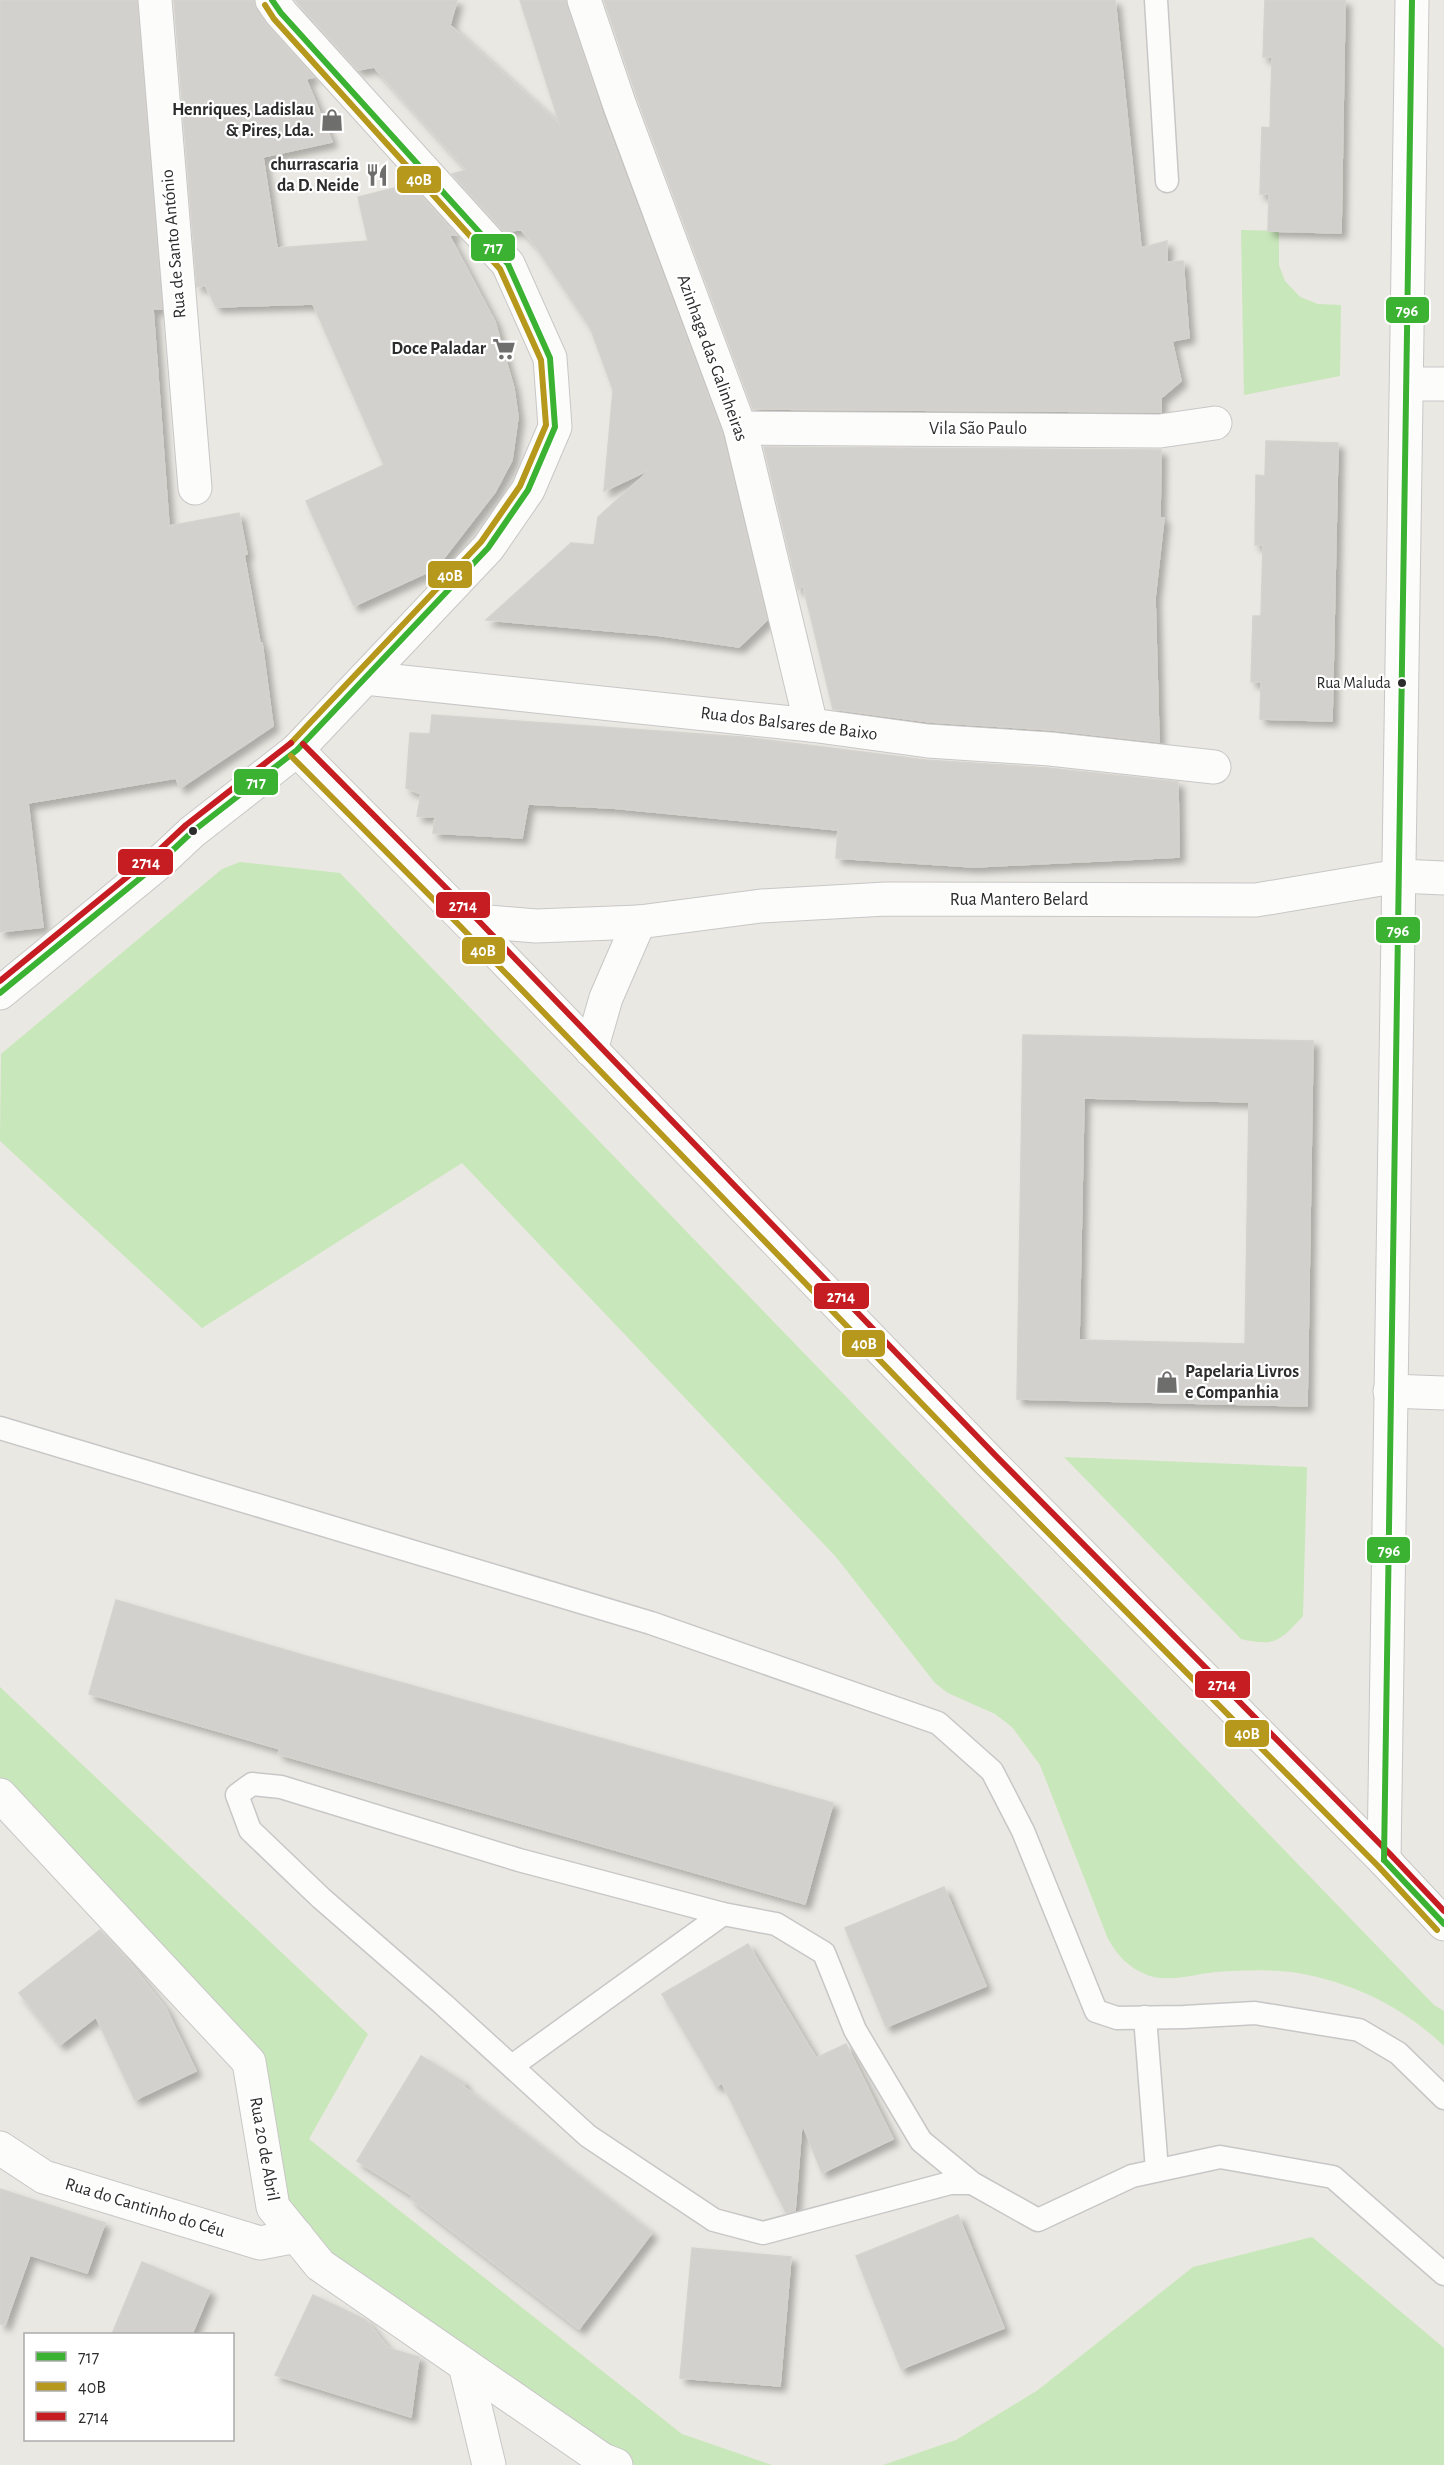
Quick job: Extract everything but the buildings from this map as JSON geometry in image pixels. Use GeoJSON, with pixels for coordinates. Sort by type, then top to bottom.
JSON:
{"type":"FeatureCollection","features":[{"type":"Feature","properties":{"kind":"street","name":"Rua de Santo António"},"geometry":{"type":"LineString","coordinates":[[155,0],[195,488]]}},
{"type":"Feature","properties":{"kind":"street"},"geometry":{"type":"LineString","coordinates":[[0,993],[160,862],[192,831],[297,750],[488,548],[528,490],[555,427],[550,357],[508,264],[281,13],[273,0]]}},
{"type":"Feature","properties":{"kind":"street","name":"Azinhaga das Galinheiras"},"geometry":{"type":"LineString","coordinates":[[584,0],[620,106],[740,428],[811,725]]}},
{"type":"Feature","properties":{"kind":"street"},"geometry":{"type":"LineString","coordinates":[[1384,1860],[1412,0]]}},
{"type":"Feature","properties":{"kind":"street"},"geometry":{"type":"LineString","coordinates":[[1407,384],[1444,384]]}},
{"type":"Feature","properties":{"kind":"street","name":"Vila São Paulo"},"geometry":{"type":"LineString","coordinates":[[740,428],[1160,431],[1215,423]]}},
{"type":"Feature","properties":{"kind":"street","name":"Rua dos Balsares de Baixo"},"geometry":{"type":"LineString","coordinates":[[365,678],[811,725],[928,741],[1050,749],[1214,767]]}},
{"type":"Feature","properties":{"kind":"street"},"geometry":{"type":"LineString","coordinates":[[297,750],[466,920],[990,1462],[1384,1860],[1444,1924]]}},
{"type":"Feature","properties":{"kind":"street","name":"Rua Mantero Belard"},"geometry":{"type":"LineString","coordinates":[[466,920],[536,926],[639,922],[760,906],[886,899],[1256,900],[1399,876],[1444,878]]}},
{"type":"Feature","properties":{"kind":"street"},"geometry":{"type":"LineString","coordinates":[[591,1050],[606,998],[639,922]]}},
{"type":"Feature","properties":{"kind":"street"},"geometry":{"type":"LineString","coordinates":[[1390,1391],[1444,1393]]}},
{"type":"Feature","properties":{"kind":"street","name":"Rua 20 de Abril"},"geometry":{"type":"LineString","coordinates":[[0,1795],[249,2062],[273,2207],[320,2265],[603,2460],[616,2465]]}},
{"type":"Feature","properties":{"kind":"street","name":"Rua do Cantinho do Céu"},"geometry":{"type":"LineString","coordinates":[[0,2148],[44,2177],[260,2243],[297,2236]]}},
{"type":"Feature","properties":{"kind":"street"},"geometry":{"type":"LineString","coordinates":[[465,2365],[489,2465]]}},
{"type":"Feature","properties":{"kind":"lane"},"geometry":{"type":"LineString","coordinates":[[1156,0],[1167,181]]}},
{"type":"Feature","properties":{"kind":"lane"},"geometry":{"type":"LineString","coordinates":[[0,1428],[651,1623],[938,1723],[992,1771],[1023,1831],[1096,2011],[1117,2018],[1255,2013],[1359,2030],[1398,2052],[1444,2098]]}},
{"type":"Feature","properties":{"kind":"lane"},"geometry":{"type":"LineString","coordinates":[[972,2183],[950,2183],[763,2233],[714,2220],[588,2136],[321,1898],[250,1830],[237,1795],[252,1784],[280,1787],[519,1860],[723,1914],[776,1924],[824,1953],[855,2030],[921,2141],[972,2183],[1038,2220],[1132,2176],[1220,2157],[1333,2177],[1444,2274]]}},
{"type":"Feature","properties":{"kind":"lane"},"geometry":{"type":"LineString","coordinates":[[512,2066],[723,1914]]}},
{"type":"Feature","properties":{"kind":"lane"},"geometry":{"type":"LineString","coordinates":[[1145,2017],[1157,2170]]}},
{"type":"Feature","properties":{"kind":"green space"},"geometry":{"type":"Polygon","coordinates":[[[1241,230],[1279,231],[1279,265],[1285,281],[1300,297],[1318,304],[1341,305],[1340,376],[1244,395],[1241,230]]]}},
{"type":"Feature","properties":{"kind":"green space"},"geometry":{"type":"Polygon","coordinates":[[[240,862],[340,873],[1434,2005],[1444,2011],[1444,2046],[1395,2008],[1358,1990],[1319,1977],[1257,1970],[1164,1978],[1147,1975],[1124,1960],[1108,1939],[1040,1765],[1012,1727],[995,1714],[948,1693],[935,1683],[836,1557],[462,1163],[202,1328],[0,1141],[1,1054],[222,869],[240,862]]]}},
{"type":"Feature","properties":{"kind":"green space"},"geometry":{"type":"Polygon","coordinates":[[[1064,1457],[1307,1467],[1303,1616],[1289,1631],[1276,1640],[1262,1642],[1241,1639],[1064,1457]]]}},
{"type":"Feature","properties":{"kind":"green space"},"geometry":{"type":"Polygon","coordinates":[[[0,1687],[368,2034],[309,2139],[682,2434],[772,2465],[616,2465],[320,2265],[273,2207],[249,2062],[0,1795],[0,1687]]]}},
{"type":"Feature","properties":{"kind":"green space"},"geometry":{"type":"Polygon","coordinates":[[[1312,2237],[1444,2348],[1444,2465],[883,2465],[956,2440],[1038,2390],[1193,2267],[1312,2237]]]}},
{"type":"Feature","properties":{"kind":"transit line","name":"717"},"geometry":{"type":"LineString","coordinates":[[0,993],[160,862],[192,832],[297,750],[488,548],[528,490],[555,427],[550,358],[508,264],[281,13],[272,0]]}},
{"type":"Feature","properties":{"kind":"transit line","name":"796"},"geometry":{"type":"LineString","coordinates":[[1384,1860],[1412,0]]}},
{"type":"Feature","properties":{"kind":"transit line","name":"40B"},"geometry":{"type":"LineString","coordinates":[[265,5],[274,19],[500,269],[541,360],[546,425],[520,486],[481,542],[290,744]]}},
{"type":"Feature","properties":{"kind":"transit line","name":"2714"},"geometry":{"type":"LineString","coordinates":[[0,981],[154,855],[186,825],[291,743]]}},
{"type":"Feature","properties":{"kind":"transit line","name":"2714"},"geometry":{"type":"LineString","coordinates":[[303,744],[472,914],[996,1456],[1444,1911]]}},
{"type":"Feature","properties":{"kind":"transit line","name":"40B"},"geometry":{"type":"LineString","coordinates":[[291,756],[460,926],[984,1468],[1378,1866],[1437,1930]]}},
{"type":"Feature","properties":{"kind":"transit line","name":"796"},"geometry":{"type":"LineString","coordinates":[[1384,1860],[1444,1924]]}},
{"type":"Feature","properties":{"kind":"place","name":"Henriques, Ladislau & Pires, Lda."},"geometry":{"type":"Point","coordinates":[332,120]}},
{"type":"Feature","properties":{"kind":"place","name":"churrascaria da D. Neide"},"geometry":{"type":"Point","coordinates":[377,175]}},
{"type":"Feature","properties":{"kind":"place","name":"Doce Paladar"},"geometry":{"type":"Point","coordinates":[504,349]}},
{"type":"Feature","properties":{"kind":"place","name":"Rua Maluda"},"geometry":{"type":"Point","coordinates":[1402,683]}},
{"type":"Feature","properties":{"kind":"place","name":"Papelaria Livros e Companhia"},"geometry":{"type":"Point","coordinates":[1167,1382]}}]}
